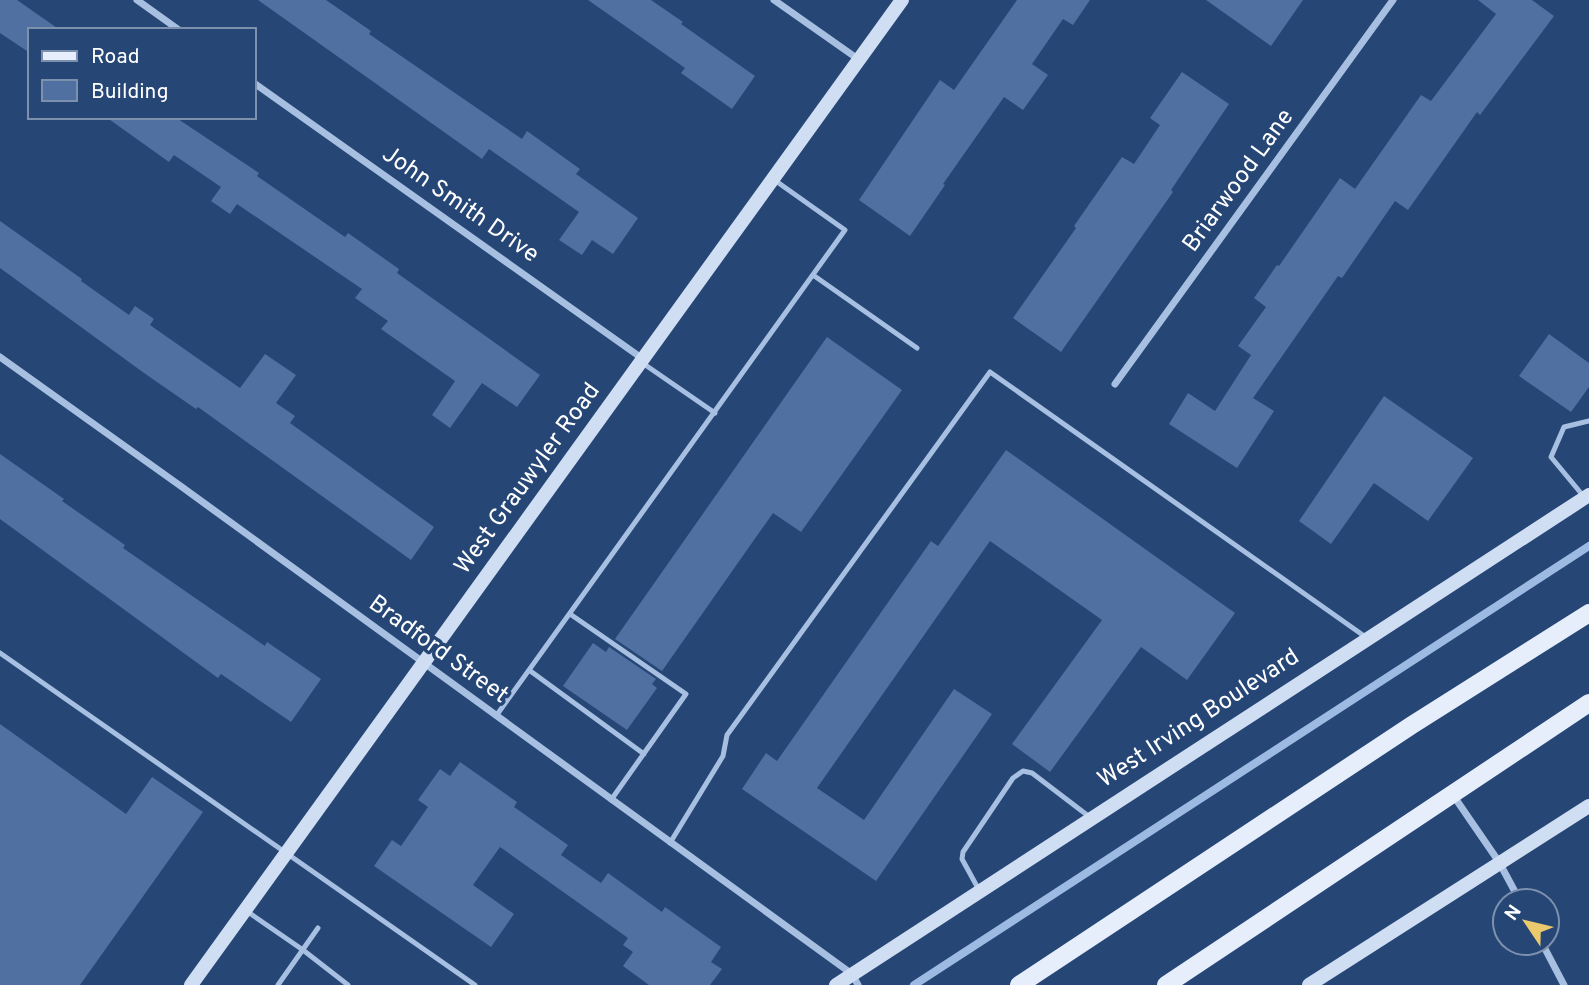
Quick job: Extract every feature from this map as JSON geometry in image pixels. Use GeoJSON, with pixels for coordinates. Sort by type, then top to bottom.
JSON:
{"type":"FeatureCollection","features":[{"type":"Feature","properties":{"kind":"main road"},"geometry":{"type":"LineString","coordinates":[[1019,985],[1412,725],[1589,613]]}},
{"type":"Feature","properties":{"kind":"main road"},"geometry":{"type":"LineString","coordinates":[[1166,985],[1589,703]]}},
{"type":"Feature","properties":{"kind":"street"},"geometry":{"type":"LineString","coordinates":[[137,0],[176,28]]}},
{"type":"Feature","properties":{"kind":"street"},"geometry":{"type":"LineString","coordinates":[[774,0],[859,60]]}},
{"type":"Feature","properties":{"kind":"street","name":"West Grauwyler Road"},"geometry":{"type":"LineString","coordinates":[[191,985],[902,0]]}},
{"type":"Feature","properties":{"kind":"street","name":"Briarwood Lane"},"geometry":{"type":"LineString","coordinates":[[1115,384],[1393,0]]}},
{"type":"Feature","properties":{"kind":"street","name":"John Smith Drive"},"geometry":{"type":"LineString","coordinates":[[256,84],[642,361]]}},
{"type":"Feature","properties":{"kind":"street","name":"Bradford Street"},"geometry":{"type":"LineString","coordinates":[[0,357],[182,486],[855,980]]}},
{"type":"Feature","properties":{"kind":"street","name":"West Irving Boulevard"},"geometry":{"type":"LineString","coordinates":[[836,985],[855,980],[980,891],[1587,496]]}},
{"type":"Feature","properties":{"kind":"street"},"geometry":{"type":"LineString","coordinates":[[1453,795],[1499,862],[1512,887]]}},
{"type":"Feature","properties":{"kind":"street"},"geometry":{"type":"LineString","coordinates":[[1309,985],[1589,806]]}},
{"type":"Feature","properties":{"kind":"street"},"geometry":{"type":"LineString","coordinates":[[1549,957],[1564,985]]}},
{"type":"Feature","properties":{"kind":"lane"},"geometry":{"type":"LineString","coordinates":[[496,716],[845,230],[773,179]]}},
{"type":"Feature","properties":{"kind":"lane"},"geometry":{"type":"LineString","coordinates":[[813,275],[918,348]]}},
{"type":"Feature","properties":{"kind":"lane"},"geometry":{"type":"LineString","coordinates":[[642,361],[715,413]]}},
{"type":"Feature","properties":{"kind":"lane"},"geometry":{"type":"LineString","coordinates":[[670,843],[723,757],[727,735],[990,372],[1367,639]]}},
{"type":"Feature","properties":{"kind":"lane"},"geometry":{"type":"LineString","coordinates":[[1587,496],[1552,457],[1564,427],[1589,421]]}},
{"type":"Feature","properties":{"kind":"lane"},"geometry":{"type":"LineString","coordinates":[[570,614],[686,694],[611,800]]}},
{"type":"Feature","properties":{"kind":"lane"},"geometry":{"type":"LineString","coordinates":[[0,653],[475,985]]}},
{"type":"Feature","properties":{"kind":"lane"},"geometry":{"type":"LineString","coordinates":[[530,670],[644,754]]}},
{"type":"Feature","properties":{"kind":"lane"},"geometry":{"type":"LineString","coordinates":[[980,891],[962,859],[963,852],[1013,778],[1023,771],[1032,773],[1091,818]]}},
{"type":"Feature","properties":{"kind":"lane"},"geometry":{"type":"LineString","coordinates":[[245,910],[348,985]]}},
{"type":"Feature","properties":{"kind":"lane"},"geometry":{"type":"LineString","coordinates":[[278,985],[318,928]]}},
{"type":"Feature","properties":{"kind":"building"},"geometry":{"type":"Polygon","coordinates":[[[0,0],[17,0],[57,28],[28,28],[28,52],[0,33],[0,0]]]}},
{"type":"Feature","properties":{"kind":"building"},"geometry":{"type":"Polygon","coordinates":[[[258,0],[326,0],[371,31],[369,34],[522,139],[527,131],[580,169],[576,174],[638,218],[613,254],[592,240],[582,255],[559,240],[579,212],[489,149],[482,159],[258,0]]]}},
{"type":"Feature","properties":{"kind":"building"},"geometry":{"type":"Polygon","coordinates":[[[588,0],[651,0],[755,76],[732,109],[681,73],[685,68],[588,0]]]}},
{"type":"Feature","properties":{"kind":"building"},"geometry":{"type":"Polygon","coordinates":[[[1017,0],[1090,0],[1073,25],[1063,19],[1032,64],[1048,75],[1023,110],[1004,97],[910,236],[859,200],[940,80],[954,90],[1017,0]]]}},
{"type":"Feature","properties":{"kind":"building"},"geometry":{"type":"Polygon","coordinates":[[[1206,0],[1303,0],[1271,46],[1206,0]]]}},
{"type":"Feature","properties":{"kind":"building"},"geometry":{"type":"Polygon","coordinates":[[[1478,0],[1532,0],[1554,16],[1480,115],[1477,112],[1408,210],[1395,201],[1342,278],[1338,276],[1253,398],[1274,411],[1237,468],[1169,424],[1188,393],[1215,411],[1251,355],[1238,346],[1266,307],[1254,298],[1340,178],[1355,189],[1421,95],[1431,101],[1496,14],[1478,0]]]}},
{"type":"Feature","properties":{"kind":"building"},"geometry":{"type":"Polygon","coordinates":[[[1182,72],[1229,104],[1171,190],[1173,192],[1061,352],[1013,318],[1122,157],[1134,164],[1160,125],[1150,118],[1182,72]]]}},
{"type":"Feature","properties":{"kind":"building"},"geometry":{"type":"Polygon","coordinates":[[[109,119],[178,119],[259,173],[257,176],[345,237],[348,233],[399,269],[397,273],[540,375],[517,407],[482,383],[450,428],[432,415],[455,381],[381,329],[388,321],[355,298],[362,289],[237,204],[230,214],[211,201],[221,187],[174,155],[169,162],[109,119]]]}},
{"type":"Feature","properties":{"kind":"building"},"geometry":{"type":"Polygon","coordinates":[[[0,221],[129,315],[135,306],[154,319],[150,325],[240,388],[265,354],[296,375],[276,403],[295,416],[290,423],[434,527],[411,560],[198,407],[196,409],[144,373],[0,268],[0,221]]]}},
{"type":"Feature","properties":{"kind":"building"},"geometry":{"type":"Polygon","coordinates":[[[1549,334],[1589,363],[1589,387],[1571,412],[1519,376],[1549,334]]]}},
{"type":"Feature","properties":{"kind":"building"},"geometry":{"type":"Polygon","coordinates":[[[827,337],[902,390],[801,532],[773,513],[662,671],[615,639],[827,337]]]}},
{"type":"Feature","properties":{"kind":"building"},"geometry":{"type":"Polygon","coordinates":[[[1384,396],[1473,458],[1428,521],[1374,483],[1331,544],[1299,521],[1384,396]]]}},
{"type":"Feature","properties":{"kind":"building"},"geometry":{"type":"Polygon","coordinates":[[[1006,450],[1235,613],[1187,680],[1141,647],[1050,772],[1012,744],[1102,620],[990,541],[817,788],[864,820],[954,689],[992,714],[876,881],[742,789],[766,753],[777,761],[931,541],[938,546],[1006,450]]]}},
{"type":"Feature","properties":{"kind":"building"},"geometry":{"type":"Polygon","coordinates":[[[0,454],[125,545],[123,548],[265,646],[267,642],[321,679],[291,722],[221,674],[218,678],[0,519],[0,454]]]}},
{"type":"Feature","properties":{"kind":"building"},"geometry":{"type":"Polygon","coordinates":[[[593,643],[606,652],[609,647],[656,679],[652,684],[657,688],[627,730],[563,686],[593,643]]]}},
{"type":"Feature","properties":{"kind":"building"},"geometry":{"type":"Polygon","coordinates":[[[0,724],[126,814],[152,777],[203,812],[80,985],[0,985],[0,724]]]}},
{"type":"Feature","properties":{"kind":"building"},"geometry":{"type":"Polygon","coordinates":[[[460,762],[517,802],[514,807],[568,845],[561,855],[601,883],[608,873],[662,912],[665,907],[721,947],[711,962],[722,969],[710,985],[649,985],[623,966],[633,952],[623,945],[628,938],[500,847],[473,885],[514,914],[491,947],[374,866],[392,840],[401,846],[428,807],[418,800],[440,769],[450,776],[460,762]]]}},
{"type":"Feature","properties":{"kind":"waterway"},"geometry":{"type":"LineString","coordinates":[[914,985],[1589,546]]}}]}
